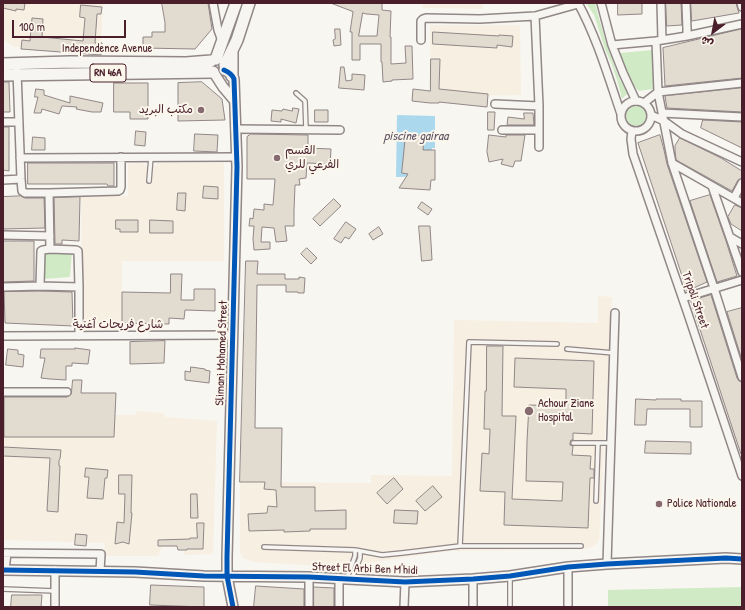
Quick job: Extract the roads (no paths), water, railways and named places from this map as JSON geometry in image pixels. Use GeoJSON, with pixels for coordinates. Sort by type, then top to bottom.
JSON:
{"type":"FeatureCollection","features":[{"type":"Feature","properties":{"kind":"main road"},"geometry":{"type":"LineString","coordinates":[[219,68],[222,41],[236,3]]}},
{"type":"Feature","properties":{"kind":"main road"},"geometry":{"type":"LineString","coordinates":[[219,68],[232,50],[237,40],[249,3]]}},
{"type":"Feature","properties":{"kind":"main road"},"geometry":{"type":"LineString","coordinates":[[186,62],[193,61],[206,55],[222,41]]}},
{"type":"Feature","properties":{"kind":"main road","name":"Independence Avenue"},"geometry":{"type":"LineString","coordinates":[[3,75],[17,69],[70,62],[186,62],[219,68]]}},
{"type":"Feature","properties":{"kind":"main road","name":"Independence Avenue"},"geometry":{"type":"LineString","coordinates":[[3,64],[17,69],[219,68]]}},
{"type":"Feature","properties":{"kind":"street"},"geometry":{"type":"LineString","coordinates":[[213,3],[218,30],[222,41]]}},
{"type":"Feature","properties":{"kind":"street"},"geometry":{"type":"LineString","coordinates":[[421,40],[421,21],[426,18],[480,19],[535,16],[578,3],[588,22],[596,43],[621,114],[621,121],[627,129],[632,131],[641,130],[650,122],[650,111],[644,103],[636,101],[629,102],[624,107],[621,114]]}},
{"type":"Feature","properties":{"kind":"street"},"geometry":{"type":"LineString","coordinates":[[601,3],[612,44],[636,101]]}},
{"type":"Feature","properties":{"kind":"street"},"geometry":{"type":"LineString","coordinates":[[661,3],[658,92],[672,163],[742,377]]}},
{"type":"Feature","properties":{"kind":"street"},"geometry":{"type":"LineString","coordinates":[[686,3],[687,36]]}},
{"type":"Feature","properties":{"kind":"street"},"geometry":{"type":"LineString","coordinates":[[741,3],[742,7]]}},
{"type":"Feature","properties":{"kind":"street"},"geometry":{"type":"LineString","coordinates":[[535,16],[539,106],[539,146]]}},
{"type":"Feature","properties":{"kind":"street"},"geometry":{"type":"LineString","coordinates":[[612,44],[659,41],[742,24]]}},
{"type":"Feature","properties":{"kind":"street"},"geometry":{"type":"LineString","coordinates":[[219,68],[223,87],[234,100]]}},
{"type":"Feature","properties":{"kind":"street","name":"Slimani Mohamed Street"},"geometry":{"type":"LineString","coordinates":[[219,68],[235,85],[234,100],[237,157],[227,576],[233,607]]}},
{"type":"Feature","properties":{"kind":"street"},"geometry":{"type":"LineString","coordinates":[[17,69],[20,179],[22,191],[25,193],[118,191],[121,187],[121,157]]}},
{"type":"Feature","properties":{"kind":"street"},"geometry":{"type":"LineString","coordinates":[[644,103],[658,92],[742,83]]}},
{"type":"Feature","properties":{"kind":"street"},"geometry":{"type":"LineString","coordinates":[[495,104],[539,106]]}},
{"type":"Feature","properties":{"kind":"street"},"geometry":{"type":"LineString","coordinates":[[651,115],[663,117],[742,117]]}},
{"type":"Feature","properties":{"kind":"street"},"geometry":{"type":"LineString","coordinates":[[663,117],[682,134],[742,162]]}},
{"type":"Feature","properties":{"kind":"street"},"geometry":{"type":"LineString","coordinates":[[3,122],[19,122]]}},
{"type":"Feature","properties":{"kind":"street"},"geometry":{"type":"LineString","coordinates":[[235,129],[340,130]]}},
{"type":"Feature","properties":{"kind":"street"},"geometry":{"type":"LineString","coordinates":[[502,130],[539,130]]}},
{"type":"Feature","properties":{"kind":"street","name":"Tripoli Street"},"geometry":{"type":"LineString","coordinates":[[632,131],[631,139],[633,154],[742,476]]}},
{"type":"Feature","properties":{"kind":"street"},"geometry":{"type":"LineString","coordinates":[[20,158],[237,157]]}},
{"type":"Feature","properties":{"kind":"street"},"geometry":{"type":"LineString","coordinates":[[672,163],[742,203]]}},
{"type":"Feature","properties":{"kind":"street"},"geometry":{"type":"LineString","coordinates":[[3,180],[20,179]]}},
{"type":"Feature","properties":{"kind":"street"},"geometry":{"type":"LineString","coordinates":[[734,198],[742,183]]}},
{"type":"Feature","properties":{"kind":"street"},"geometry":{"type":"LineString","coordinates":[[712,186],[742,272]]}},
{"type":"Feature","properties":{"kind":"street"},"geometry":{"type":"LineString","coordinates":[[49,193],[50,249]]}},
{"type":"Feature","properties":{"kind":"street"},"geometry":{"type":"LineString","coordinates":[[3,235],[50,236]]}},
{"type":"Feature","properties":{"kind":"street"},"geometry":{"type":"LineString","coordinates":[[730,237],[742,244]]}},
{"type":"Feature","properties":{"kind":"street"},"geometry":{"type":"LineString","coordinates":[[40,286],[42,250],[50,249],[78,251],[80,286],[79,336]]}},
{"type":"Feature","properties":{"kind":"street"},"geometry":{"type":"LineString","coordinates":[[683,298],[742,280]]}},
{"type":"Feature","properties":{"kind":"street"},"geometry":{"type":"LineString","coordinates":[[3,286],[80,286]]}},
{"type":"Feature","properties":{"kind":"street"},"geometry":{"type":"LineString","coordinates":[[607,564],[615,313]]}},
{"type":"Feature","properties":{"kind":"street","name":"شارع فريحات ٱغنية"},"geometry":{"type":"LineString","coordinates":[[3,336],[233,334]]}},
{"type":"Feature","properties":{"kind":"street"},"geometry":{"type":"LineString","coordinates":[[3,392],[67,392]]}},
{"type":"Feature","properties":{"kind":"street"},"geometry":{"type":"LineString","coordinates":[[4,570],[5,553],[101,554],[100,571]]}},
{"type":"Feature","properties":{"kind":"street","name":"Street El Arbi Ben M'hidi"},"geometry":{"type":"LineString","coordinates":[[726,558],[742,553]]}},
{"type":"Feature","properties":{"kind":"street","name":"Street El Arbi Ben M'hidi"},"geometry":{"type":"LineString","coordinates":[[4,570],[135,572],[204,576],[309,577],[405,582],[473,580],[568,567],[607,564],[726,558],[742,559]]}},
{"type":"Feature","properties":{"kind":"street"},"geometry":{"type":"LineString","coordinates":[[568,567],[568,607]]}},
{"type":"Feature","properties":{"kind":"street"},"geometry":{"type":"LineString","coordinates":[[54,607],[55,570]]}},
{"type":"Feature","properties":{"kind":"street"},"geometry":{"type":"LineString","coordinates":[[309,577],[309,607]]}},
{"type":"Feature","properties":{"kind":"street"},"geometry":{"type":"LineString","coordinates":[[339,607],[346,579]]}},
{"type":"Feature","properties":{"kind":"street"},"geometry":{"type":"LineString","coordinates":[[473,580],[473,607]]}},
{"type":"Feature","properties":{"kind":"street"},"geometry":{"type":"LineString","coordinates":[[404,607],[405,582]]}},
{"type":"Feature","properties":{"kind":"lane"},"geometry":{"type":"LineString","coordinates":[[296,93],[305,101],[306,129]]}},
{"type":"Feature","properties":{"kind":"lane"},"geometry":{"type":"LineString","coordinates":[[149,180],[151,157]]}},
{"type":"Feature","properties":{"kind":"lane"},"geometry":{"type":"LineString","coordinates":[[460,546],[469,342],[557,344]]}},
{"type":"Feature","properties":{"kind":"lane"},"geometry":{"type":"LineString","coordinates":[[568,350],[614,353]]}},
{"type":"Feature","properties":{"kind":"lane"},"geometry":{"type":"LineString","coordinates":[[573,442],[611,443]]}},
{"type":"Feature","properties":{"kind":"lane"},"geometry":{"type":"LineString","coordinates":[[596,501],[598,443]]}},
{"type":"Feature","properties":{"kind":"lane"},"geometry":{"type":"LineString","coordinates":[[264,547],[355,550],[382,555],[460,546],[581,546]]}},
{"type":"Feature","properties":{"kind":"lane"},"geometry":{"type":"LineString","coordinates":[[346,579],[355,556],[355,550]]}},
{"type":"Feature","properties":{"kind":"lane"},"geometry":{"type":"LineString","coordinates":[[346,579],[360,558],[360,551]]}},
{"type":"Feature","properties":{"kind":"lane"},"geometry":{"type":"LineString","coordinates":[[510,576],[510,607]]}},
{"type":"Feature","properties":{"kind":"lane"},"geometry":{"type":"LineString","coordinates":[[3,589],[55,591]]}},
{"type":"Feature","properties":{"kind":"water","name":"piscine gairaa"},"geometry":{"type":"Polygon","coordinates":[[[397,115],[435,116],[435,148],[432,148],[432,176],[396,177],[397,115]]]}},
{"type":"Feature","properties":{"kind":"place","name":"مكتب البريد"},"geometry":{"type":"Point","coordinates":[201,110]}},
{"type":"Feature","properties":{"kind":"place","name":"القسم الفرعي للري"},"geometry":{"type":"Point","coordinates":[277,158]}},
{"type":"Feature","properties":{"kind":"place","name":"Achour Ziane Hospital"},"geometry":{"type":"Point","coordinates":[529,411]}},
{"type":"Feature","properties":{"kind":"place","name":"Police Nationale"},"geometry":{"type":"Point","coordinates":[659,504]}}]}
